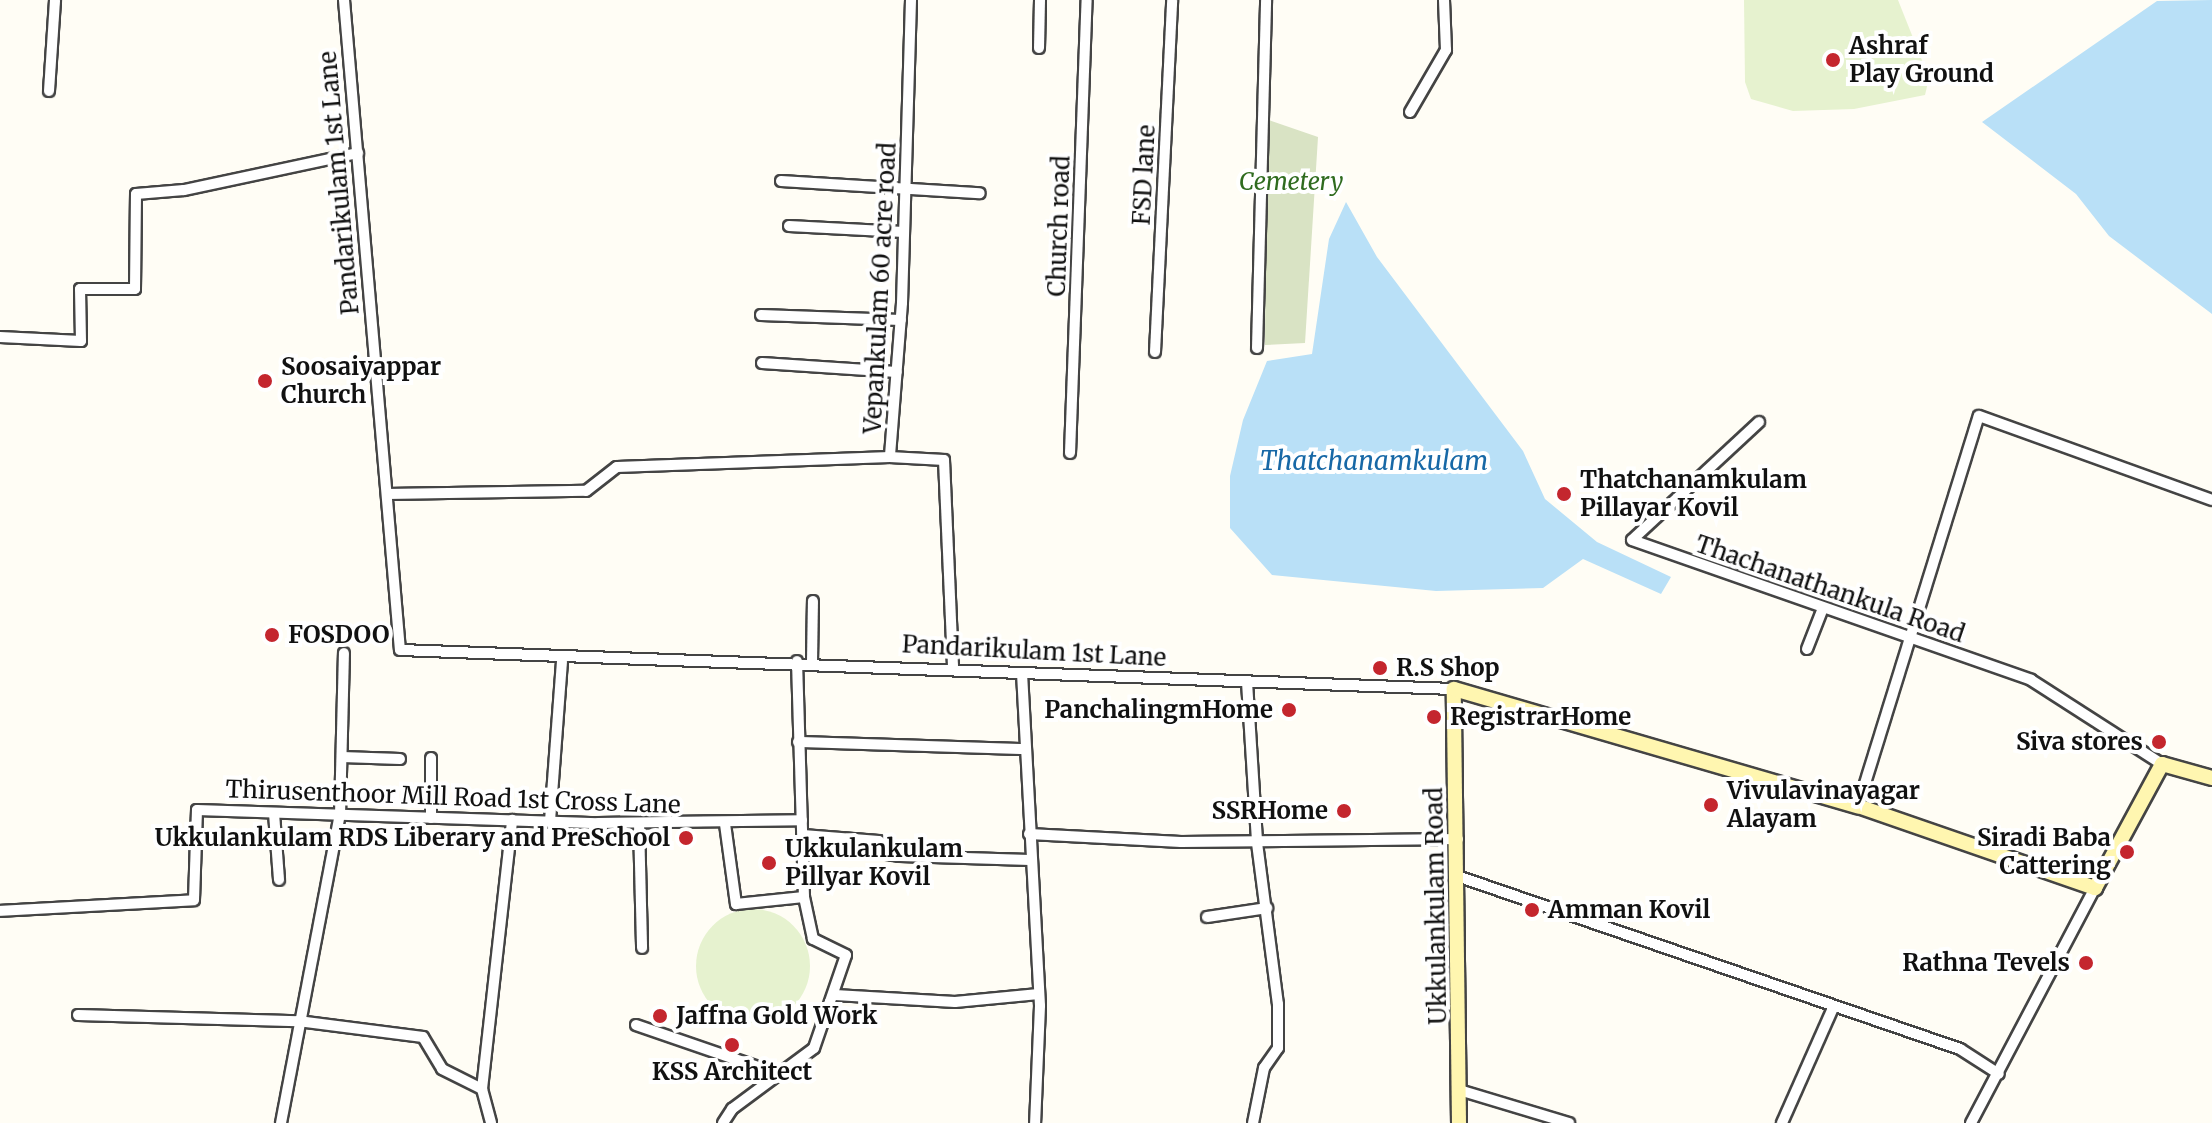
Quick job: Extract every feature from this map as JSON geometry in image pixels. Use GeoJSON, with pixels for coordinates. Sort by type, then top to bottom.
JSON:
{"type":"FeatureCollection","features":[{"type":"Feature","properties":{"kind":"street"},"geometry":{"type":"LineString","coordinates":[[49,91],[55,0]]}},
{"type":"Feature","properties":{"kind":"street","name":"Pandarikulam 1st Lane"},"geometry":{"type":"LineString","coordinates":[[344,0],[400,650],[562,661],[797,661],[1022,673],[1454,689],[1858,806],[2095,888]]}},
{"type":"Feature","properties":{"kind":"street","name":"Vepankulam 60 acre road"},"geometry":{"type":"LineString","coordinates":[[911,0],[901,320],[890,457],[944,460],[953,670]]}},
{"type":"Feature","properties":{"kind":"street"},"geometry":{"type":"LineString","coordinates":[[1039,48],[1040,0]]}},
{"type":"Feature","properties":{"kind":"street","name":"Church road"},"geometry":{"type":"LineString","coordinates":[[1070,453],[1087,0]]}},
{"type":"Feature","properties":{"kind":"street","name":"FSD lane"},"geometry":{"type":"LineString","coordinates":[[1155,352],[1172,0]]}},
{"type":"Feature","properties":{"kind":"street"},"geometry":{"type":"LineString","coordinates":[[1257,348],[1266,0]]}},
{"type":"Feature","properties":{"kind":"street"},"geometry":{"type":"LineString","coordinates":[[1410,112],[1446,50],[1444,0]]}},
{"type":"Feature","properties":{"kind":"street"},"geometry":{"type":"LineString","coordinates":[[0,337],[81,341],[80,289],[135,289],[136,194],[184,190],[358,153]]}},
{"type":"Feature","properties":{"kind":"street"},"geometry":{"type":"LineString","coordinates":[[781,181],[907,185],[980,193]]}},
{"type":"Feature","properties":{"kind":"street"},"geometry":{"type":"LineString","coordinates":[[789,226],[904,232]]}},
{"type":"Feature","properties":{"kind":"street"},"geometry":{"type":"LineString","coordinates":[[761,315],[901,320]]}},
{"type":"Feature","properties":{"kind":"street"},"geometry":{"type":"LineString","coordinates":[[762,363],[897,372]]}},
{"type":"Feature","properties":{"kind":"street"},"geometry":{"type":"LineString","coordinates":[[1858,806],[1979,416],[2212,500]]}},
{"type":"Feature","properties":{"kind":"street","name":"Thachanathankula Road"},"geometry":{"type":"LineString","coordinates":[[1759,422],[1632,540],[2031,680],[2162,764]]}},
{"type":"Feature","properties":{"kind":"street"},"geometry":{"type":"LineString","coordinates":[[387,494],[586,491],[617,467],[890,457]]}},
{"type":"Feature","properties":{"kind":"street"},"geometry":{"type":"LineString","coordinates":[[812,662],[813,601]]}},
{"type":"Feature","properties":{"kind":"street"},"geometry":{"type":"LineString","coordinates":[[1807,649],[1823,608]]}},
{"type":"Feature","properties":{"kind":"street"},"geometry":{"type":"LineString","coordinates":[[281,1123],[298,1021],[340,815],[344,653]]}},
{"type":"Feature","properties":{"kind":"street"},"geometry":{"type":"LineString","coordinates":[[550,821],[562,661]]}},
{"type":"Feature","properties":{"kind":"street"},"geometry":{"type":"LineString","coordinates":[[723,1123],[732,1109],[814,1048],[835,995],[846,955],[813,939],[804,897],[797,661]]}},
{"type":"Feature","properties":{"kind":"street"},"geometry":{"type":"LineString","coordinates":[[1022,673],[1023,749],[1039,994],[1035,1123]]}},
{"type":"Feature","properties":{"kind":"street"},"geometry":{"type":"LineString","coordinates":[[1247,682],[1257,843],[1267,908],[1278,1048],[1264,1068],[1253,1123]]}},
{"type":"Feature","properties":{"kind":"street","name":"Ukkulankulam Road"},"geometry":{"type":"LineString","coordinates":[[1454,689],[1460,877],[1459,1123]]}},
{"type":"Feature","properties":{"kind":"street"},"geometry":{"type":"LineString","coordinates":[[798,742],[1023,749]]}},
{"type":"Feature","properties":{"kind":"street"},"geometry":{"type":"LineString","coordinates":[[342,757],[400,759]]}},
{"type":"Feature","properties":{"kind":"street"},"geometry":{"type":"LineString","coordinates":[[431,758],[431,818]]}},
{"type":"Feature","properties":{"kind":"street"},"geometry":{"type":"LineString","coordinates":[[1971,1123],[2162,764],[2212,778]]}},
{"type":"Feature","properties":{"kind":"street","name":"Thirusenthoor Mill Road 1st Cross Lane"},"geometry":{"type":"LineString","coordinates":[[0,911],[194,900],[197,810],[639,823],[725,824],[802,820]]}},
{"type":"Feature","properties":{"kind":"street"},"geometry":{"type":"LineString","coordinates":[[274,813],[279,880]]}},
{"type":"Feature","properties":{"kind":"street"},"geometry":{"type":"LineString","coordinates":[[491,1123],[482,1089],[512,820]]}},
{"type":"Feature","properties":{"kind":"street"},"geometry":{"type":"LineString","coordinates":[[639,823],[642,948]]}},
{"type":"Feature","properties":{"kind":"street"},"geometry":{"type":"LineString","coordinates":[[725,824],[736,904],[804,897]]}},
{"type":"Feature","properties":{"kind":"street"},"geometry":{"type":"LineString","coordinates":[[1029,834],[1257,843],[1458,839]]}},
{"type":"Feature","properties":{"kind":"street"},"geometry":{"type":"LineString","coordinates":[[803,835],[879,841],[887,854],[900,856],[1030,860]]}},
{"type":"Feature","properties":{"kind":"street"},"geometry":{"type":"LineString","coordinates":[[1460,877],[1833,1008],[1960,1049],[1999,1074]]}},
{"type":"Feature","properties":{"kind":"street"},"geometry":{"type":"LineString","coordinates":[[1207,917],[1267,908]]}},
{"type":"Feature","properties":{"kind":"street"},"geometry":{"type":"LineString","coordinates":[[835,995],[955,1002],[1039,994]]}},
{"type":"Feature","properties":{"kind":"street"},"geometry":{"type":"LineString","coordinates":[[1782,1123],[1833,1008]]}},
{"type":"Feature","properties":{"kind":"street"},"geometry":{"type":"LineString","coordinates":[[78,1015],[298,1021],[423,1037],[442,1069],[482,1089]]}},
{"type":"Feature","properties":{"kind":"street"},"geometry":{"type":"LineString","coordinates":[[636,1025],[781,1075]]}},
{"type":"Feature","properties":{"kind":"street"},"geometry":{"type":"LineString","coordinates":[[1459,1090],[1569,1123]]}},
{"type":"Feature","properties":{"kind":"green space","name":"Ashraf Play Ground"},"geometry":{"type":"Polygon","coordinates":[[[1744,0],[1898,0],[1929,78],[1925,95],[1854,109],[1793,111],[1751,99],[1745,82],[1744,0]]]}},
{"type":"Feature","properties":{"kind":"green space","name":"Cemetery"},"geometry":{"type":"Polygon","coordinates":[[[1266,119],[1318,137],[1305,343],[1265,345],[1266,119]]]}},
{"type":"Feature","properties":{"kind":"green space"},"geometry":{"type":"Polygon","coordinates":[[[753,909],[775,913],[794,925],[806,944],[810,966],[806,988],[794,1007],[775,1019],[753,1023],[731,1019],[712,1007],[700,988],[696,966],[700,944],[712,925],[731,913],[753,909]]]}},
{"type":"Feature","properties":{"kind":"water"},"geometry":{"type":"Polygon","coordinates":[[[2212,0],[2212,314],[2109,236],[2076,194],[1982,122],[2157,1],[2212,0]]]}},
{"type":"Feature","properties":{"kind":"water","name":"Thatchanamkulam"},"geometry":{"type":"Polygon","coordinates":[[[1346,202],[1377,257],[1523,451],[1545,499],[1597,542],[1671,577],[1661,594],[1583,559],[1543,588],[1436,591],[1272,575],[1230,528],[1230,476],[1243,420],[1267,361],[1312,354],[1329,239],[1346,202]]]}},
{"type":"Feature","properties":{"kind":"place","name":"Ashraf Play Ground"},"geometry":{"type":"Point","coordinates":[1833,60]}},
{"type":"Feature","properties":{"kind":"place","name":"Soosaiyappar Church"},"geometry":{"type":"Point","coordinates":[265,381]}},
{"type":"Feature","properties":{"kind":"place","name":"Thatchanamkulam Pillayar Kovil"},"geometry":{"type":"Point","coordinates":[1564,494]}},
{"type":"Feature","properties":{"kind":"place","name":"FOSDOO"},"geometry":{"type":"Point","coordinates":[272,635]}},
{"type":"Feature","properties":{"kind":"place","name":"R.S Shop"},"geometry":{"type":"Point","coordinates":[1380,668]}},
{"type":"Feature","properties":{"kind":"place","name":"PanchalingmHome"},"geometry":{"type":"Point","coordinates":[1289,710]}},
{"type":"Feature","properties":{"kind":"place","name":"RegistrarHome"},"geometry":{"type":"Point","coordinates":[1434,717]}},
{"type":"Feature","properties":{"kind":"place","name":"Siva stores"},"geometry":{"type":"Point","coordinates":[2159,742]}},
{"type":"Feature","properties":{"kind":"place","name":"Vivulavinayagar Alayam"},"geometry":{"type":"Point","coordinates":[1711,805]}},
{"type":"Feature","properties":{"kind":"place","name":"SSRHome"},"geometry":{"type":"Point","coordinates":[1344,811]}},
{"type":"Feature","properties":{"kind":"place","name":"Ukkulankulam RDS Liberary and PreSchool"},"geometry":{"type":"Point","coordinates":[686,838]}},
{"type":"Feature","properties":{"kind":"place","name":"Siradi Baba Cattering"},"geometry":{"type":"Point","coordinates":[2127,852]}},
{"type":"Feature","properties":{"kind":"place","name":"Ukkulankulam Pillyar Kovil"},"geometry":{"type":"Point","coordinates":[769,863]}},
{"type":"Feature","properties":{"kind":"place","name":"Amman Kovil"},"geometry":{"type":"Point","coordinates":[1532,910]}},
{"type":"Feature","properties":{"kind":"place","name":"Rathna Tevels"},"geometry":{"type":"Point","coordinates":[2086,963]}},
{"type":"Feature","properties":{"kind":"place","name":"Jaffna Gold Work"},"geometry":{"type":"Point","coordinates":[660,1016]}},
{"type":"Feature","properties":{"kind":"place","name":"KSS Architect"},"geometry":{"type":"Point","coordinates":[732,1045]}}]}
